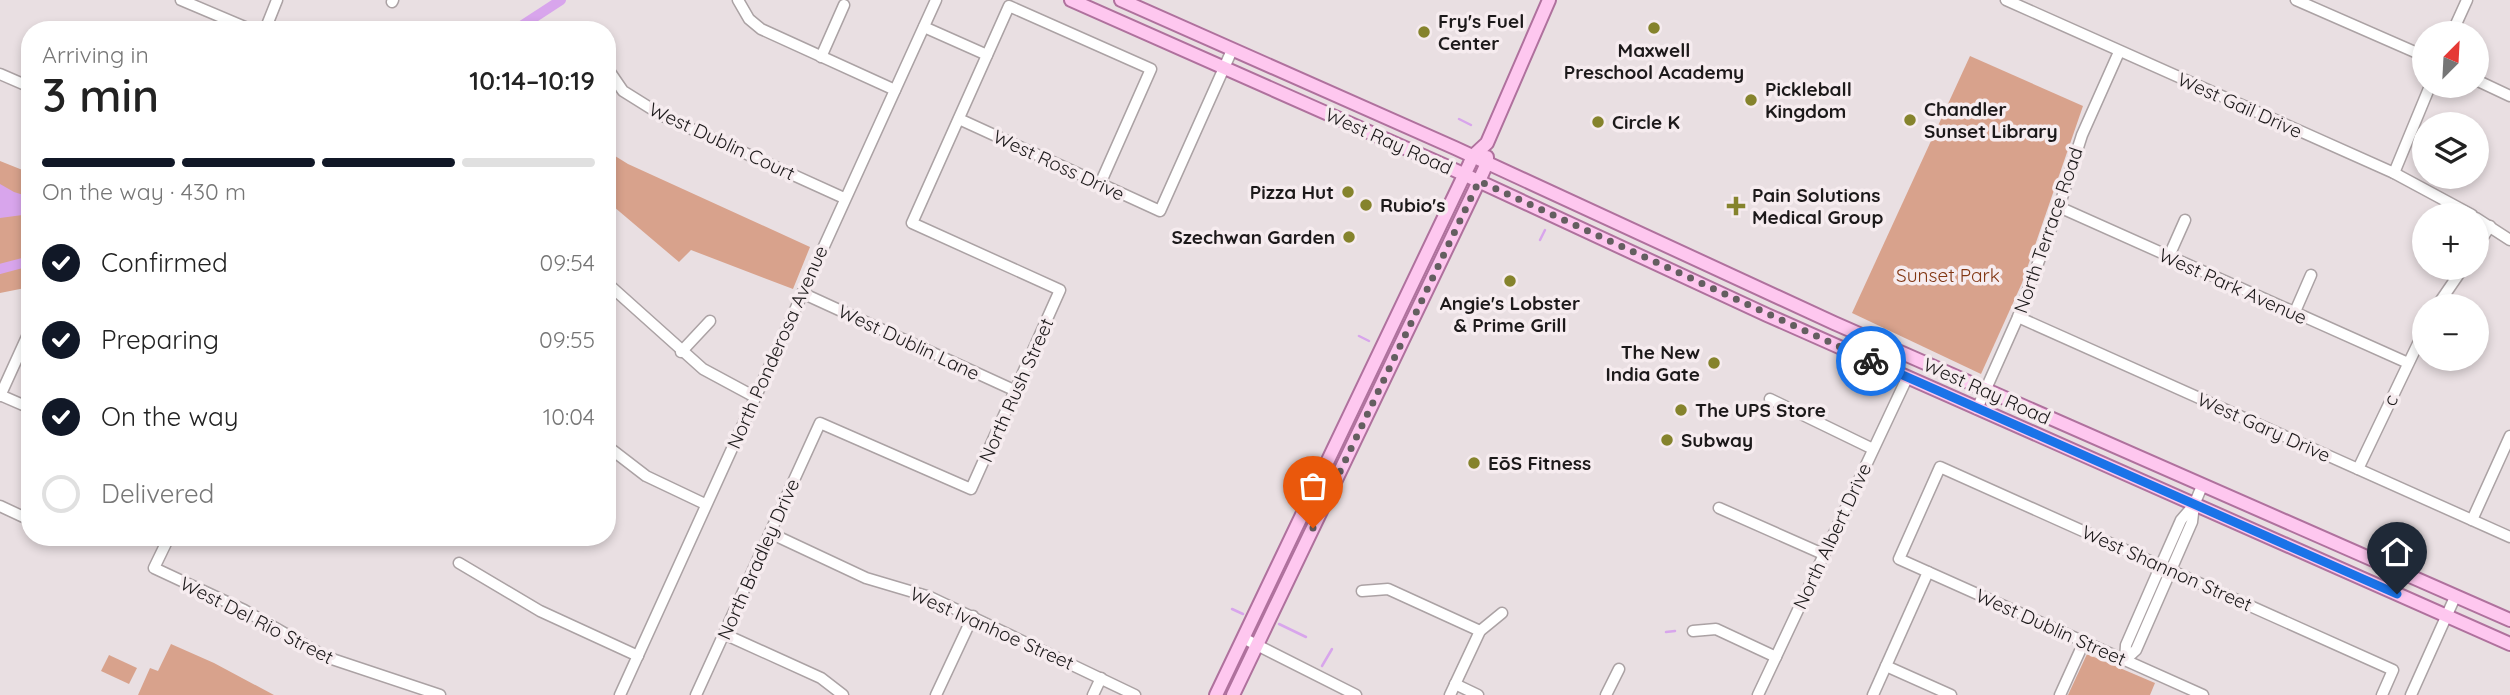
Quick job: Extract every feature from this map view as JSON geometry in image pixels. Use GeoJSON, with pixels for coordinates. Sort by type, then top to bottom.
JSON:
{"type":"FeatureCollection","features":[{"type":"Feature","properties":{"kind":"main road","name":"West Ray Road"},"geometry":{"type":"LineString","coordinates":[[1071,0],[1225,68],[1469,165],[1726,274],[2510,621]]}},
{"type":"Feature","properties":{"kind":"main road","name":"West Ray Road"},"geometry":{"type":"LineString","coordinates":[[1121,0],[1232,50],[1469,165],[1717,292],[2510,644]]}},
{"type":"Feature","properties":{"kind":"main road"},"geometry":{"type":"LineString","coordinates":[[1233,695],[1483,172],[1487,143],[1549,0]]}},
{"type":"Feature","properties":{"kind":"main road"},"geometry":{"type":"LineString","coordinates":[[1216,695],[1469,165],[1487,143]]}},
{"type":"Feature","properties":{"kind":"main road"},"geometry":{"type":"LineString","coordinates":[[1717,292],[1726,274]]}},
{"type":"Feature","properties":{"kind":"street"},"geometry":{"type":"LineString","coordinates":[[181,0],[231,21]]}},
{"type":"Feature","properties":{"kind":"street"},"geometry":{"type":"LineString","coordinates":[[269,21],[277,0]]}},
{"type":"Feature","properties":{"kind":"street"},"geometry":{"type":"LineString","coordinates":[[738,0],[748,19],[761,29],[895,90]]}},
{"type":"Feature","properties":{"kind":"street","name":"North Ponderosa Avenue"},"geometry":{"type":"LineString","coordinates":[[620,695],[936,0]]}},
{"type":"Feature","properties":{"kind":"street","name":"West Gail Drive"},"geometry":{"type":"LineString","coordinates":[[2006,0],[2394,173],[2450,203]]}},
{"type":"Feature","properties":{"kind":"street"},"geometry":{"type":"LineString","coordinates":[[2295,0],[2412,52]]}},
{"type":"Feature","properties":{"kind":"street"},"geometry":{"type":"LineString","coordinates":[[2457,21],[2467,0]]}},
{"type":"Feature","properties":{"kind":"street"},"geometry":{"type":"LineString","coordinates":[[821,57],[844,5]]}},
{"type":"Feature","properties":{"kind":"street"},"geometry":{"type":"LineString","coordinates":[[959,119],[1009,6],[1151,69],[1100,184]]}},
{"type":"Feature","properties":{"kind":"street"},"geometry":{"type":"LineString","coordinates":[[923,27],[987,55]]}},
{"type":"Feature","properties":{"kind":"street"},"geometry":{"type":"LineString","coordinates":[[1225,68],[1232,50]]}},
{"type":"Feature","properties":{"kind":"street","name":"North Terrace Road"},"geometry":{"type":"LineString","coordinates":[[1977,409],[2018,317],[2081,139],[2119,52]]}},
{"type":"Feature","properties":{"kind":"street","name":"West Ross Drive"},"geometry":{"type":"LineString","coordinates":[[959,119],[1160,211],[1225,68]]}},
{"type":"Feature","properties":{"kind":"street"},"geometry":{"type":"LineString","coordinates":[[0,74],[21,83]]}},
{"type":"Feature","properties":{"kind":"street","name":"West Dublin Court"},"geometry":{"type":"LineString","coordinates":[[616,81],[623,91],[663,116],[844,198]]}},
{"type":"Feature","properties":{"kind":"street"},"geometry":{"type":"LineString","coordinates":[[2489,86],[2510,96]]}},
{"type":"Feature","properties":{"kind":"street"},"geometry":{"type":"LineString","coordinates":[[2394,173],[2425,98]]}},
{"type":"Feature","properties":{"kind":"street","name":"North Rush Street"},"geometry":{"type":"LineString","coordinates":[[820,423],[971,489],[1016,391],[1060,290],[912,223],[959,119]]}},
{"type":"Feature","properties":{"kind":"street","name":"West Park Avenue"},"geometry":{"type":"LineString","coordinates":[[2059,207],[2408,363]]}},
{"type":"Feature","properties":{"kind":"street"},"geometry":{"type":"LineString","coordinates":[[2169,256],[2185,220]]}},
{"type":"Feature","properties":{"kind":"street","name":"West Gail Drive"},"geometry":{"type":"LineString","coordinates":[[2490,226],[2510,240]]}},
{"type":"Feature","properties":{"kind":"street"},"geometry":{"type":"LineString","coordinates":[[2294,314],[2311,275]]}},
{"type":"Feature","properties":{"kind":"street"},"geometry":{"type":"LineString","coordinates":[[616,291],[681,352],[714,377],[755,397]]}},
{"type":"Feature","properties":{"kind":"street","name":"West Dublin Lane"},"geometry":{"type":"LineString","coordinates":[[802,293],[1016,391]]}},
{"type":"Feature","properties":{"kind":"street","name":"West Gary Drive"},"geometry":{"type":"LineString","coordinates":[[2018,317],[2510,537]]}},
{"type":"Feature","properties":{"kind":"street"},"geometry":{"type":"LineString","coordinates":[[681,352],[710,321]]}},
{"type":"Feature","properties":{"kind":"street"},"geometry":{"type":"LineString","coordinates":[[21,350],[0,396],[21,404]]}},
{"type":"Feature","properties":{"kind":"street","name":"c"},"geometry":{"type":"LineString","coordinates":[[2358,469],[2412,355]]}},
{"type":"Feature","properties":{"kind":"street","name":"North Albert Drive"},"geometry":{"type":"LineString","coordinates":[[1758,695],[1907,377]]}},
{"type":"Feature","properties":{"kind":"street"},"geometry":{"type":"LineString","coordinates":[[1770,399],[1873,449]]}},
{"type":"Feature","properties":{"kind":"street","name":"North Bradley Drive"},"geometry":{"type":"LineString","coordinates":[[696,695],[820,423]]}},
{"type":"Feature","properties":{"kind":"street"},"geometry":{"type":"LineString","coordinates":[[2472,520],[2510,436]]}},
{"type":"Feature","properties":{"kind":"street"},"geometry":{"type":"LineString","coordinates":[[616,453],[646,476],[705,504]]}},
{"type":"Feature","properties":{"kind":"street","name":"West Shannon Street"},"geometry":{"type":"LineString","coordinates":[[1899,559],[1940,467],[2393,670],[2382,695]]}},
{"type":"Feature","properties":{"kind":"street"},"geometry":{"type":"LineString","coordinates":[[2125,660],[2126,645],[2192,522],[2194,505],[2202,486]]}},
{"type":"Feature","properties":{"kind":"street"},"geometry":{"type":"LineString","coordinates":[[0,506],[21,516]]}},
{"type":"Feature","properties":{"kind":"street"},"geometry":{"type":"LineString","coordinates":[[1719,508],[1823,554]]}},
{"type":"Feature","properties":{"kind":"street","name":"West Ivanhoe Street"},"geometry":{"type":"LineString","coordinates":[[770,533],[851,571],[920,593],[973,616],[1135,695]]}},
{"type":"Feature","properties":{"kind":"street","name":"West Del Rio Street"},"geometry":{"type":"LineString","coordinates":[[165,546],[154,568],[244,610],[326,657],[440,695]]}},
{"type":"Feature","properties":{"kind":"street","name":"West Dublin Street"},"geometry":{"type":"LineString","coordinates":[[1899,559],[2203,695]]}},
{"type":"Feature","properties":{"kind":"street"},"geometry":{"type":"LineString","coordinates":[[459,563],[540,611],[638,656]]}},
{"type":"Feature","properties":{"kind":"street"},"geometry":{"type":"LineString","coordinates":[[1873,695],[1928,572]]}},
{"type":"Feature","properties":{"kind":"street"},"geometry":{"type":"LineString","coordinates":[[1362,591],[1388,589],[1480,631]]}},
{"type":"Feature","properties":{"kind":"street"},"geometry":{"type":"LineString","coordinates":[[2411,695],[2455,597]]}},
{"type":"Feature","properties":{"kind":"street"},"geometry":{"type":"LineString","coordinates":[[1450,695],[1480,631],[1502,613]]}},
{"type":"Feature","properties":{"kind":"street"},"geometry":{"type":"LineString","coordinates":[[936,695],[973,616]]}},
{"type":"Feature","properties":{"kind":"street"},"geometry":{"type":"LineString","coordinates":[[1693,631],[1716,629],[1776,657]]}},
{"type":"Feature","properties":{"kind":"street"},"geometry":{"type":"LineString","coordinates":[[724,634],[821,678],[844,695]]}},
{"type":"Feature","properties":{"kind":"street"},"geometry":{"type":"LineString","coordinates":[[1243,638],[1356,695]]}},
{"type":"Feature","properties":{"kind":"street"},"geometry":{"type":"LineString","coordinates":[[2060,695],[2084,642]]}},
{"type":"Feature","properties":{"kind":"street"},"geometry":{"type":"LineString","coordinates":[[1886,666],[1951,695]]}},
{"type":"Feature","properties":{"kind":"street"},"geometry":{"type":"LineString","coordinates":[[1606,695],[1619,669]]}},
{"type":"Feature","properties":{"kind":"street"},"geometry":{"type":"LineString","coordinates":[[1093,695],[1101,678]]}},
{"type":"Feature","properties":{"kind":"street"},"geometry":{"type":"LineString","coordinates":[[1455,684],[1478,695]]}},
{"type":"Feature","properties":{"kind":"green space","name":"Sunset Park"},"geometry":{"type":"Polygon","coordinates":[[[1970,56],[2083,106],[2022,283],[1981,374],[1852,313],[1970,56]]]}},
{"type":"Feature","properties":{"kind":"green space"},"geometry":{"type":"Polygon","coordinates":[[[616,157],[810,247],[793,289],[691,250],[679,262],[616,209],[616,157]]]}},
{"type":"Feature","properties":{"kind":"green space"},"geometry":{"type":"Polygon","coordinates":[[[0,161],[21,169],[21,289],[0,293],[0,161]]]}},
{"type":"Feature","properties":{"kind":"green space"},"geometry":{"type":"Polygon","coordinates":[[[171,644],[274,695],[138,695],[150,668],[158,671],[171,644]]]}},
{"type":"Feature","properties":{"kind":"green space"},"geometry":{"type":"Polygon","coordinates":[[[2087,654],[2155,683],[2150,695],[2068,695],[2087,654]]]}},
{"type":"Feature","properties":{"kind":"green space"},"geometry":{"type":"Polygon","coordinates":[[[109,655],[137,668],[129,684],[101,671],[109,655]]]}},
{"type":"Feature","properties":{"kind":"shaded area"},"geometry":{"type":"Polygon","coordinates":[[[0,184],[21,194],[21,215],[0,218],[0,184]]]}},
{"type":"Feature","properties":{"kind":"waterway"},"geometry":{"type":"LineString","coordinates":[[529,21],[561,0]]}},
{"type":"Feature","properties":{"kind":"waterway"},"geometry":{"type":"LineString","coordinates":[[1459,119],[1471,125]]}},
{"type":"Feature","properties":{"kind":"waterway"},"geometry":{"type":"LineString","coordinates":[[1540,240],[1545,230]]}},
{"type":"Feature","properties":{"kind":"waterway"},"geometry":{"type":"LineString","coordinates":[[0,269],[21,263]]}},
{"type":"Feature","properties":{"kind":"waterway"},"geometry":{"type":"LineString","coordinates":[[1359,336],[1369,341]]}},
{"type":"Feature","properties":{"kind":"waterway"},"geometry":{"type":"LineString","coordinates":[[1232,609],[1243,614]]}},
{"type":"Feature","properties":{"kind":"waterway"},"geometry":{"type":"LineString","coordinates":[[1279,624],[1306,637]]}},
{"type":"Feature","properties":{"kind":"waterway"},"geometry":{"type":"LineString","coordinates":[[1666,632],[1675,631]]}},
{"type":"Feature","properties":{"kind":"waterway"},"geometry":{"type":"LineString","coordinates":[[1322,666],[1332,649]]}},
{"type":"Feature","properties":{"kind":"way so far"},"geometry":{"type":"LineString","coordinates":[[1313,528],[1479,181],[1871,361]]}},
{"type":"Feature","properties":{"kind":"place","name":"Maxwell Preschool Academy"},"geometry":{"type":"Point","coordinates":[1654,28]}},
{"type":"Feature","properties":{"kind":"place","name":"Fry's Fuel Center"},"geometry":{"type":"Point","coordinates":[1424,32]}},
{"type":"Feature","properties":{"kind":"place","name":"Pickleball Kingdom"},"geometry":{"type":"Point","coordinates":[1751,100]}},
{"type":"Feature","properties":{"kind":"place","name":"Chandler Sunset Library"},"geometry":{"type":"Point","coordinates":[1910,120]}},
{"type":"Feature","properties":{"kind":"place","name":"Circle K"},"geometry":{"type":"Point","coordinates":[1598,122]}},
{"type":"Feature","properties":{"kind":"place","name":"Pizza Hut"},"geometry":{"type":"Point","coordinates":[1348,192]}},
{"type":"Feature","properties":{"kind":"place","name":"Rubio's"},"geometry":{"type":"Point","coordinates":[1366,205]}},
{"type":"Feature","properties":{"kind":"place","name":"Pain Solutions Medical Group"},"geometry":{"type":"Point","coordinates":[1736,206]}},
{"type":"Feature","properties":{"kind":"place","name":"Szechwan Garden"},"geometry":{"type":"Point","coordinates":[1349,237]}},
{"type":"Feature","properties":{"kind":"place","name":"Angie's Lobster & Prime Grill"},"geometry":{"type":"Point","coordinates":[1510,281]}},
{"type":"Feature","properties":{"kind":"place","name":"The New India Gate"},"geometry":{"type":"Point","coordinates":[1714,363]}},
{"type":"Feature","properties":{"kind":"place","name":"The UPS Store"},"geometry":{"type":"Point","coordinates":[1681,410]}},
{"type":"Feature","properties":{"kind":"place","name":"Subway"},"geometry":{"type":"Point","coordinates":[1667,440]}},
{"type":"Feature","properties":{"kind":"place","name":"EōS Fitness"},"geometry":{"type":"Point","coordinates":[1474,463]}},
{"type":"Feature","properties":{"kind":"route"},"geometry":{"type":"LineString","coordinates":[[1871,361],[2397,594]]}}]}
